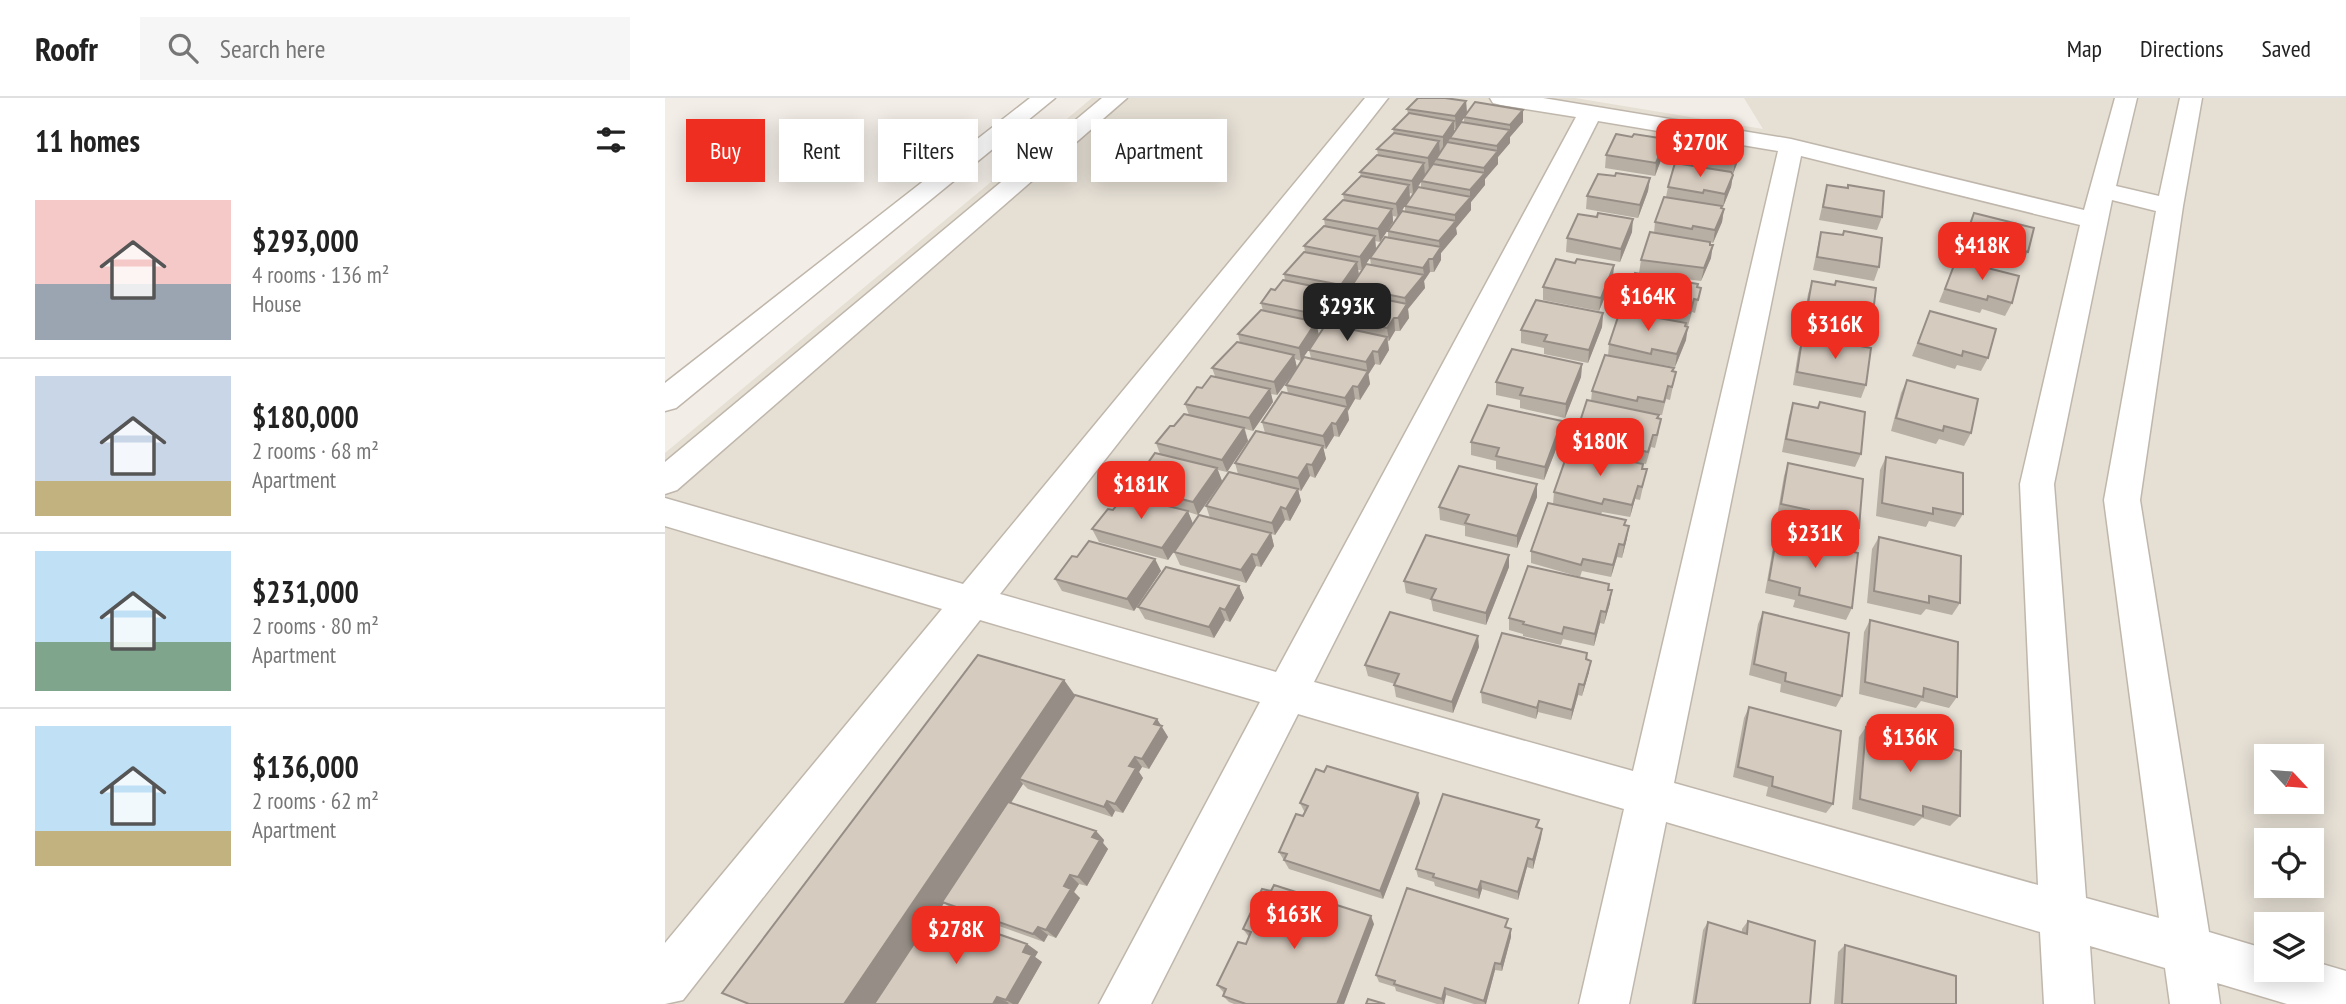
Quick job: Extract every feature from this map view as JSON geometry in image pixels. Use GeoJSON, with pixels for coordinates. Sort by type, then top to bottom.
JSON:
{"type":"FeatureCollection","features":[{"type":"Feature","properties":{"kind":"street"},"geometry":{"type":"LineString","coordinates":[[665,401],[1044,98]]}},
{"type":"Feature","properties":{"kind":"street"},"geometry":{"type":"LineString","coordinates":[[665,481],[1116,98]]}},
{"type":"Feature","properties":{"kind":"street"},"geometry":{"type":"LineString","coordinates":[[665,982],[1377,98]]}},
{"type":"Feature","properties":{"kind":"street"},"geometry":{"type":"LineString","coordinates":[[1501,98],[1791,146],[2098,206],[2170,206]]}},
{"type":"Feature","properties":{"kind":"street"},"geometry":{"type":"LineString","coordinates":[[2069,1004],[2037,484],[2098,206],[2126,98]]}},
{"type":"Feature","properties":{"kind":"street"},"geometry":{"type":"LineString","coordinates":[[2191,98],[2170,206],[2122,500],[2195,1004]]}},
{"type":"Feature","properties":{"kind":"street"},"geometry":{"type":"LineString","coordinates":[[1124,1004],[1591,112]]}},
{"type":"Feature","properties":{"kind":"street"},"geometry":{"type":"LineString","coordinates":[[1604,1004],[1791,146]]}},
{"type":"Feature","properties":{"kind":"street"},"geometry":{"type":"LineString","coordinates":[[665,512],[971,603],[2346,996]]}},
{"type":"Feature","properties":{"kind":"shaded area"},"geometry":{"type":"Polygon","coordinates":[[[1092,98],[1575,98],[1763,129],[1744,98],[2346,98],[2346,1004],[665,1004],[665,453],[992,181],[1077,182],[1077,119],[1067,119],[1092,98]]]}},
{"type":"Feature","properties":{"kind":"building"},"geometry":{"type":"Polygon","coordinates":[[[1418,98],[1466,101],[1455,116],[1407,109],[1418,98]]]}},
{"type":"Feature","properties":{"kind":"building"},"geometry":{"type":"Polygon","coordinates":[[[1475,102],[1523,110],[1510,125],[1464,117],[1475,102]]]}},
{"type":"Feature","properties":{"kind":"building"},"geometry":{"type":"Polygon","coordinates":[[[1409,113],[1454,121],[1443,137],[1393,129],[1409,113]]]}},
{"type":"Feature","properties":{"kind":"building"},"geometry":{"type":"Polygon","coordinates":[[[1461,122],[1510,130],[1497,146],[1450,138],[1461,122]]]}},
{"type":"Feature","properties":{"kind":"building"},"geometry":{"type":"Polygon","coordinates":[[[1394,133],[1439,141],[1428,158],[1377,149],[1394,133]]]}},
{"type":"Feature","properties":{"kind":"building"},"geometry":{"type":"Polygon","coordinates":[[[1687,133],[1740,140],[1743,143],[1735,161],[1679,154],[1687,133]]]}},
{"type":"Feature","properties":{"kind":"building"},"geometry":{"type":"Polygon","coordinates":[[[1616,134],[1666,139],[1656,163],[1606,155],[1616,134]]]}},
{"type":"Feature","properties":{"kind":"building"},"geometry":{"type":"Polygon","coordinates":[[[1447,142],[1498,151],[1484,168],[1436,159],[1447,142]]]}},
{"type":"Feature","properties":{"kind":"building"},"geometry":{"type":"Polygon","coordinates":[[[1377,155],[1424,163],[1412,181],[1360,172],[1377,155]]]}},
{"type":"Feature","properties":{"kind":"building"},"geometry":{"type":"Polygon","coordinates":[[[1675,163],[1731,172],[1733,175],[1725,194],[1668,187],[1675,163]]]}},
{"type":"Feature","properties":{"kind":"building"},"geometry":{"type":"Polygon","coordinates":[[[1433,164],[1485,173],[1470,190],[1421,181],[1433,164]]]}},
{"type":"Feature","properties":{"kind":"building"},"geometry":{"type":"Polygon","coordinates":[[[1616,173],[1650,178],[1640,205],[1587,196],[1598,174],[1615,176],[1616,173]]]}},
{"type":"Feature","properties":{"kind":"building"},"geometry":{"type":"Polygon","coordinates":[[[1361,176],[1409,185],[1396,204],[1343,194],[1361,176]]]}},
{"type":"Feature","properties":{"kind":"building"},"geometry":{"type":"Polygon","coordinates":[[[1827,185],[1848,188],[1848,185],[1884,191],[1882,217],[1823,207],[1827,185]]]}},
{"type":"Feature","properties":{"kind":"building"},"geometry":{"type":"Polygon","coordinates":[[[1418,187],[1471,197],[1455,215],[1405,206],[1418,187]]]}},
{"type":"Feature","properties":{"kind":"building"},"geometry":{"type":"Polygon","coordinates":[[[1664,197],[1722,206],[1724,209],[1715,230],[1655,222],[1664,197]]]}},
{"type":"Feature","properties":{"kind":"building"},"geometry":{"type":"Polygon","coordinates":[[[1343,200],[1392,209],[1378,229],[1324,219],[1343,200]]]}},
{"type":"Feature","properties":{"kind":"building"},"geometry":{"type":"Polygon","coordinates":[[[1402,211],[1456,221],[1439,241],[1388,231],[1402,211]]]}},
{"type":"Feature","properties":{"kind":"building"},"geometry":{"type":"Polygon","coordinates":[[[1598,213],[1633,219],[1621,249],[1567,238],[1578,214],[1597,217],[1598,213]]]}},
{"type":"Feature","properties":{"kind":"building"},"geometry":{"type":"Polygon","coordinates":[[[1974,213],[2034,228],[2028,252],[1965,239],[1974,213]]]}},
{"type":"Feature","properties":{"kind":"building"},"geometry":{"type":"Polygon","coordinates":[[[1324,226],[1375,236],[1360,257],[1304,246],[1324,226]]]}},
{"type":"Feature","properties":{"kind":"building"},"geometry":{"type":"Polygon","coordinates":[[[1844,231],[1882,238],[1879,267],[1817,257],[1821,232],[1843,235],[1844,231]]]}},
{"type":"Feature","properties":{"kind":"building"},"geometry":{"type":"Polygon","coordinates":[[[1650,232],[1710,242],[1710,245],[1713,245],[1704,268],[1641,260],[1650,232]]]}},
{"type":"Feature","properties":{"kind":"building"},"geometry":{"type":"Polygon","coordinates":[[[1385,237],[1441,247],[1423,268],[1370,258],[1385,237]]]}},
{"type":"Feature","properties":{"kind":"building"},"geometry":{"type":"Polygon","coordinates":[[[1304,252],[1357,262],[1341,285],[1284,274],[1304,252]]]}},
{"type":"Feature","properties":{"kind":"building"},"geometry":{"type":"Polygon","coordinates":[[[1556,259],[1575,263],[1577,259],[1614,265],[1601,298],[1543,287],[1556,259]]]}},
{"type":"Feature","properties":{"kind":"building"},"geometry":{"type":"Polygon","coordinates":[[[1956,260],[2019,276],[2012,303],[1988,296],[1987,300],[1945,289],[1956,260]]]}},
{"type":"Feature","properties":{"kind":"building"},"geometry":{"type":"Polygon","coordinates":[[[1366,264],[1424,275],[1405,298],[1351,287],[1366,264]]]}},
{"type":"Feature","properties":{"kind":"building"},"geometry":{"type":"Polygon","coordinates":[[[1635,273],[1698,284],[1697,287],[1701,288],[1698,300],[1694,299],[1690,313],[1666,308],[1665,312],[1625,304],[1635,273]]]}},
{"type":"Feature","properties":{"kind":"building"},"geometry":{"type":"Polygon","coordinates":[[[1283,280],[1336,291],[1320,315],[1261,303],[1271,289],[1275,290],[1283,280]]]}},
{"type":"Feature","properties":{"kind":"building"},"geometry":{"type":"Polygon","coordinates":[[[1812,281],[1835,285],[1836,281],[1876,288],[1872,321],[1807,309],[1812,281]]]}},
{"type":"Feature","properties":{"kind":"building"},"geometry":{"type":"Polygon","coordinates":[[[1348,292],[1407,304],[1387,328],[1331,317],[1348,292]]]}},
{"type":"Feature","properties":{"kind":"building"},"geometry":{"type":"Polygon","coordinates":[[[1536,300],[1603,313],[1589,350],[1544,341],[1547,335],[1521,330],[1536,300]]]}},
{"type":"Feature","properties":{"kind":"building"},"geometry":{"type":"Polygon","coordinates":[[[1261,310],[1316,322],[1299,348],[1238,334],[1261,310]]]}},
{"type":"Feature","properties":{"kind":"building"},"geometry":{"type":"Polygon","coordinates":[[[1620,311],[1686,323],[1685,326],[1688,327],[1677,354],[1652,349],[1651,354],[1609,344],[1620,311]]]}},
{"type":"Feature","properties":{"kind":"building"},"geometry":{"type":"Polygon","coordinates":[[[1930,311],[1996,329],[1988,358],[1963,351],[1962,356],[1918,343],[1930,311]]]}},
{"type":"Feature","properties":{"kind":"building"},"geometry":{"type":"Polygon","coordinates":[[[1326,324],[1387,337],[1378,352],[1373,351],[1366,362],[1309,350],[1326,324]]]}},
{"type":"Feature","properties":{"kind":"building"},"geometry":{"type":"Polygon","coordinates":[[[1802,340],[1827,345],[1828,340],[1871,348],[1866,385],[1797,372],[1802,340]]]}},
{"type":"Feature","properties":{"kind":"building"},"geometry":{"type":"Polygon","coordinates":[[[1237,342],[1294,355],[1274,382],[1212,368],[1237,342]]]}},
{"type":"Feature","properties":{"kind":"building"},"geometry":{"type":"Polygon","coordinates":[[[1512,349],[1582,364],[1566,404],[1520,395],[1523,388],[1496,382],[1512,349]]]}},
{"type":"Feature","properties":{"kind":"building"},"geometry":{"type":"Polygon","coordinates":[[[1605,355],[1674,368],[1672,371],[1676,372],[1672,387],[1668,386],[1664,402],[1638,397],[1637,401],[1592,391],[1605,355]]]}},
{"type":"Feature","properties":{"kind":"building"},"geometry":{"type":"Polygon","coordinates":[[[1304,357],[1368,371],[1358,387],[1353,386],[1345,398],[1286,385],[1304,357]]]}},
{"type":"Feature","properties":{"kind":"building"},"geometry":{"type":"Polygon","coordinates":[[[1211,376],[1270,389],[1249,418],[1185,404],[1197,387],[1202,388],[1211,376]]]}},
{"type":"Feature","properties":{"kind":"building"},"geometry":{"type":"Polygon","coordinates":[[[1907,380],[1978,399],[1971,433],[1944,426],[1943,431],[1896,418],[1907,380]]]}},
{"type":"Feature","properties":{"kind":"building"},"geometry":{"type":"Polygon","coordinates":[[[1282,392],[1347,407],[1336,424],[1332,423],[1323,436],[1262,422],[1282,392]]]}},
{"type":"Feature","properties":{"kind":"building"},"geometry":{"type":"Polygon","coordinates":[[[1587,400],[1659,415],[1657,418],[1661,419],[1657,435],[1653,435],[1648,452],[1621,446],[1619,451],[1574,440],[1587,400]]]}},
{"type":"Feature","properties":{"kind":"building"},"geometry":{"type":"Polygon","coordinates":[[[1820,402],[1865,412],[1861,454],[1786,439],[1793,403],[1818,408],[1820,402]]]}},
{"type":"Feature","properties":{"kind":"building"},"geometry":{"type":"Polygon","coordinates":[[[1488,405],[1562,421],[1545,467],[1496,456],[1499,448],[1471,442],[1488,405]]]}},
{"type":"Feature","properties":{"kind":"building"},"geometry":{"type":"Polygon","coordinates":[[[1184,414],[1244,428],[1222,460],[1156,443],[1184,414]]]}},
{"type":"Feature","properties":{"kind":"building"},"geometry":{"type":"Polygon","coordinates":[[[1256,431],[1323,446],[1312,465],[1307,464],[1298,478],[1235,463],[1256,431]]]}},
{"type":"Feature","properties":{"kind":"building"},"geometry":{"type":"Polygon","coordinates":[[[1569,449],[1643,464],[1642,469],[1647,469],[1642,487],[1638,486],[1632,505],[1604,499],[1602,504],[1554,492],[1569,449]]]}},
{"type":"Feature","properties":{"kind":"building"},"geometry":{"type":"Polygon","coordinates":[[[1155,453],[1217,468],[1193,502],[1126,485],[1140,465],[1145,467],[1155,453]]]}},
{"type":"Feature","properties":{"kind":"building"},"geometry":{"type":"Polygon","coordinates":[[[1886,457],[1963,473],[1963,514],[1933,508],[1933,514],[1882,503],[1886,457]]]}},
{"type":"Feature","properties":{"kind":"building"},"geometry":{"type":"Polygon","coordinates":[[[1788,463],[1863,479],[1859,528],[1808,516],[1809,510],[1781,504],[1788,463]]]}},
{"type":"Feature","properties":{"kind":"building"},"geometry":{"type":"Polygon","coordinates":[[[1459,466],[1537,484],[1517,536],[1465,523],[1469,515],[1439,507],[1459,466]]]}},
{"type":"Feature","properties":{"kind":"building"},"geometry":{"type":"Polygon","coordinates":[[[1229,472],[1298,489],[1286,509],[1281,507],[1272,523],[1206,506],[1229,472]]]}},
{"type":"Feature","properties":{"kind":"building"},"geometry":{"type":"Polygon","coordinates":[[[1124,495],[1188,511],[1162,548],[1092,529],[1108,509],[1113,510],[1124,495]]]}},
{"type":"Feature","properties":{"kind":"building"},"geometry":{"type":"Polygon","coordinates":[[[1548,503],[1626,520],[1624,525],[1629,526],[1624,545],[1619,544],[1613,565],[1583,559],[1581,565],[1531,551],[1548,503]]]}},
{"type":"Feature","properties":{"kind":"building"},"geometry":{"type":"Polygon","coordinates":[[[1199,515],[1271,533],[1257,555],[1252,554],[1241,570],[1174,552],[1199,515]]]}},
{"type":"Feature","properties":{"kind":"building"},"geometry":{"type":"Polygon","coordinates":[[[1777,534],[1858,553],[1852,608],[1799,595],[1800,588],[1769,580],[1777,534]]]}},
{"type":"Feature","properties":{"kind":"building"},"geometry":{"type":"Polygon","coordinates":[[[1426,535],[1509,555],[1486,613],[1431,599],[1436,589],[1404,581],[1426,535]]]}},
{"type":"Feature","properties":{"kind":"building"},"geometry":{"type":"Polygon","coordinates":[[[1879,537],[1961,556],[1960,603],[1929,596],[1929,603],[1874,591],[1879,537]]]}},
{"type":"Feature","properties":{"kind":"building"},"geometry":{"type":"Polygon","coordinates":[[[1089,541],[1155,559],[1127,599],[1055,579],[1072,556],[1077,557],[1089,541]]]}},
{"type":"Feature","properties":{"kind":"building"},"geometry":{"type":"Polygon","coordinates":[[[1528,566],[1609,584],[1608,590],[1612,590],[1606,612],[1601,611],[1595,634],[1564,627],[1562,634],[1509,618],[1528,566]]]}},
{"type":"Feature","properties":{"kind":"building"},"geometry":{"type":"Polygon","coordinates":[[[1166,567],[1239,586],[1225,610],[1220,608],[1209,627],[1138,607],[1166,567]]]}},
{"type":"Feature","properties":{"kind":"building"},"geometry":{"type":"Polygon","coordinates":[[[1390,612],[1478,636],[1452,702],[1394,685],[1399,674],[1365,665],[1390,612]]]}},
{"type":"Feature","properties":{"kind":"building"},"geometry":{"type":"Polygon","coordinates":[[[1763,612],[1849,633],[1842,696],[1785,681],[1786,673],[1754,664],[1763,612]]]}},
{"type":"Feature","properties":{"kind":"building"},"geometry":{"type":"Polygon","coordinates":[[[1870,620],[1958,642],[1957,697],[1924,688],[1923,697],[1865,682],[1870,620]]]}},
{"type":"Feature","properties":{"kind":"building"},"geometry":{"type":"Polygon","coordinates":[[[1502,633],[1587,653],[1586,659],[1591,661],[1584,685],[1579,684],[1572,710],[1539,701],[1537,708],[1481,692],[1502,633]]]}},
{"type":"Feature","properties":{"kind":"building"},"geometry":{"type":"Polygon","coordinates":[[[978,655],[1064,680],[844,1004],[749,1004],[722,993],[978,655]]]}},
{"type":"Feature","properties":{"kind":"building"},"geometry":{"type":"Polygon","coordinates":[[[1075,695],[1157,719],[1154,724],[1162,726],[1142,759],[1135,757],[1129,766],[1136,768],[1115,804],[1107,801],[1104,807],[1019,779],[1075,695]]]}},
{"type":"Feature","properties":{"kind":"building"},"geometry":{"type":"Polygon","coordinates":[[[1749,707],[1841,731],[1833,804],[1772,786],[1773,777],[1738,767],[1749,707]]]}},
{"type":"Feature","properties":{"kind":"building"},"geometry":{"type":"Polygon","coordinates":[[[1866,727],[1961,751],[1960,816],[1923,806],[1923,816],[1860,799],[1866,727]]]}},
{"type":"Feature","properties":{"kind":"building"},"geometry":{"type":"Polygon","coordinates":[[[1327,766],[1418,793],[1380,891],[1284,860],[1287,854],[1279,852],[1296,814],[1303,816],[1308,806],[1300,803],[1316,769],[1324,772],[1327,766]]]}},
{"type":"Feature","properties":{"kind":"building"},"geometry":{"type":"Polygon","coordinates":[[[1443,794],[1539,820],[1536,827],[1542,829],[1533,860],[1528,858],[1518,892],[1481,881],[1478,890],[1433,877],[1434,874],[1416,869],[1443,794]]]}},
{"type":"Feature","properties":{"kind":"building"},"geometry":{"type":"Polygon","coordinates":[[[1008,802],[1096,831],[1092,837],[1100,840],[1078,877],[1070,875],[1064,886],[1071,889],[1046,930],[1038,927],[1033,934],[942,902],[1008,802]]]}},
{"type":"Feature","properties":{"kind":"building"},"geometry":{"type":"Polygon","coordinates":[[[1274,885],[1371,916],[1337,1004],[1246,1004],[1223,996],[1226,989],[1217,985],[1238,942],[1246,944],[1251,932],[1243,929],[1262,889],[1271,891],[1274,885]]]}},
{"type":"Feature","properties":{"kind":"building"},"geometry":{"type":"Polygon","coordinates":[[[1407,888],[1508,919],[1505,927],[1511,929],[1501,964],[1495,963],[1484,1001],[1445,988],[1442,999],[1394,984],[1395,981],[1376,975],[1407,888]]]}},
{"type":"Feature","properties":{"kind":"building"},"geometry":{"type":"Polygon","coordinates":[[[935,912],[1027,944],[1023,952],[1032,955],[1006,1000],[997,997],[993,1004],[874,1004],[935,912]]]}},
{"type":"Feature","properties":{"kind":"building"},"geometry":{"type":"Polygon","coordinates":[[[1748,921],[1815,941],[1810,1004],[1695,1004],[1708,922],[1747,934],[1748,921]]]}},
{"type":"Feature","properties":{"kind":"building"},"geometry":{"type":"Polygon","coordinates":[[[1845,945],[1956,976],[1956,1004],[1842,1004],[1845,945]]]}},
{"type":"Feature","properties":{"kind":"building"},"geometry":{"type":"Polygon","coordinates":[[[1368,999],[1385,1004],[1366,1004],[1368,999]]]}}]}
